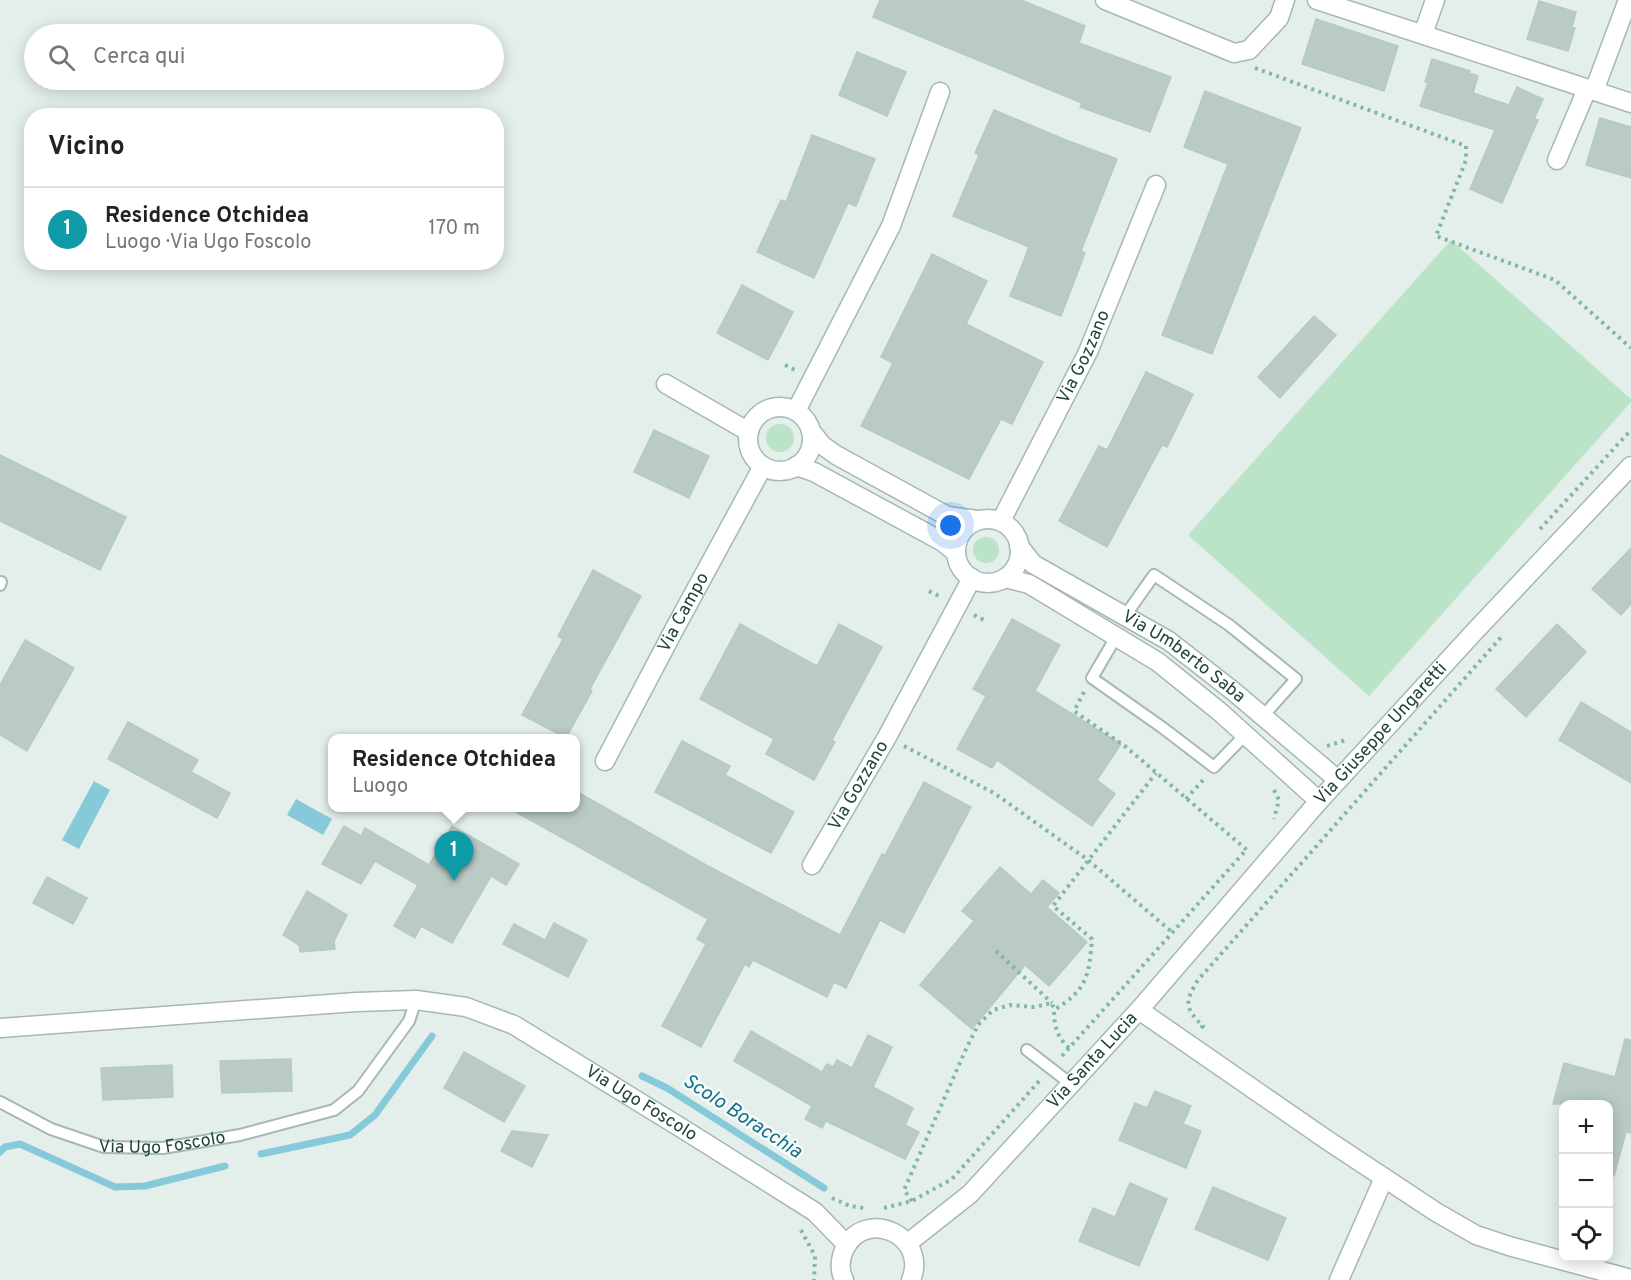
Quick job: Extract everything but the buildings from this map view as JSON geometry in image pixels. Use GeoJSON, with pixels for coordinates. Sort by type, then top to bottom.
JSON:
{"type":"FeatureCollection","features":[{"type":"Feature","properties":{"kind":"street"},"geometry":{"type":"LineString","coordinates":[[1105,0],[1234,53],[1249,50],[1279,18],[1285,0]]}},
{"type":"Feature","properties":{"kind":"street"},"geometry":{"type":"LineString","coordinates":[[1317,0],[1631,103]]}},
{"type":"Feature","properties":{"kind":"street"},"geometry":{"type":"LineString","coordinates":[[1423,34],[1435,0]]}},
{"type":"Feature","properties":{"kind":"street"},"geometry":{"type":"LineString","coordinates":[[1557,160],[1591,90],[1628,0]]}},
{"type":"Feature","properties":{"kind":"street"},"geometry":{"type":"LineString","coordinates":[[796,411],[891,226],[940,92]]}},
{"type":"Feature","properties":{"kind":"street","name":"Via Gozzano"},"geometry":{"type":"LineString","coordinates":[[1001,521],[1088,352],[1156,185]]}},
{"type":"Feature","properties":{"kind":"street"},"geometry":{"type":"LineString","coordinates":[[666,384],[749,432]]}},
{"type":"Feature","properties":{"kind":"street"},"geometry":{"type":"LineString","coordinates":[[812,431],[810,451],[804,460],[796,466],[779,471],[764,466],[755,458],[750,449],[749,432],[756,418],[764,411],[774,407],[785,407],[796,411],[803,416],[822,446],[836,455],[948,516],[1001,521],[1010,528],[1019,546],[1017,564],[1005,578],[988,582],[972,578],[963,572],[958,563],[956,552],[959,536],[963,530],[977,520]]}},
{"type":"Feature","properties":{"kind":"street","name":"Via Campo"},"geometry":{"type":"LineString","coordinates":[[605,761],[764,466]]}},
{"type":"Feature","properties":{"kind":"street"},"geometry":{"type":"LineString","coordinates":[[796,466],[814,472],[943,542],[956,552]]}},
{"type":"Feature","properties":{"kind":"street","name":"Via Giuseppe Ungaretti"},"geometry":{"type":"LineString","coordinates":[[1139,1010],[1319,801],[1631,466]]}},
{"type":"Feature","properties":{"kind":"street","name":"Via Umberto Saba"},"geometry":{"type":"LineString","coordinates":[[1019,546],[1033,564],[1169,641],[1338,780]]}},
{"type":"Feature","properties":{"kind":"street","name":"Via Gozzano"},"geometry":{"type":"LineString","coordinates":[[812,865],[887,736],[972,578]]}},
{"type":"Feature","properties":{"kind":"street","name":"Via Umberto Saba"},"geometry":{"type":"LineString","coordinates":[[1005,578],[1029,584],[1158,662],[1319,801]]}},
{"type":"Feature","properties":{"kind":"street","name":"Via Ugo Foscolo"},"geometry":{"type":"LineString","coordinates":[[0,1028],[356,1002],[417,1000],[466,1006],[514,1025],[815,1212],[847,1245]]}},
{"type":"Feature","properties":{"kind":"street","name":"Via Santa Lucia"},"geometry":{"type":"LineString","coordinates":[[908,1244],[970,1194],[1139,1010],[1384,1178],[1476,1234],[1509,1246],[1631,1279]]}},
{"type":"Feature","properties":{"kind":"street"},"geometry":{"type":"LineString","coordinates":[[1339,1280],[1384,1178]]}},
{"type":"Feature","properties":{"kind":"street"},"geometry":{"type":"LineString","coordinates":[[842,1278],[840,1264],[847,1245],[860,1233],[877,1228],[899,1235],[908,1244],[915,1263],[911,1280]]}},
{"type":"Feature","properties":{"kind":"lane"},"geometry":{"type":"LineString","coordinates":[[1125,616],[1154,575],[1229,625],[1296,679],[1263,716]]}},
{"type":"Feature","properties":{"kind":"lane"},"geometry":{"type":"LineString","coordinates":[[1116,637],[1092,678],[1214,767],[1245,735]]}},
{"type":"Feature","properties":{"kind":"lane","name":"Via Ugo Foscolo"},"geometry":{"type":"LineString","coordinates":[[0,1102],[51,1129],[104,1147],[163,1148],[240,1135],[334,1110],[358,1091],[409,1021],[417,1000]]}},
{"type":"Feature","properties":{"kind":"lane"},"geometry":{"type":"LineString","coordinates":[[1027,1050],[1071,1084]]}},
{"type":"Feature","properties":{"kind":"path"},"geometry":{"type":"LineString","coordinates":[[1241,52],[1252,67],[1466,146],[1466,160],[1436,236],[1555,280],[1631,348]]}},
{"type":"Feature","properties":{"kind":"path"},"geometry":{"type":"LineString","coordinates":[[1203,1026],[1189,1009],[1188,998],[1198,980],[1508,630]]}},
{"type":"Feature","properties":{"kind":"path"},"geometry":{"type":"LineString","coordinates":[[1092,678],[1074,711],[1126,747],[1247,850]]}},
{"type":"Feature","properties":{"kind":"path"},"geometry":{"type":"LineString","coordinates":[[887,736],[994,793],[1088,860],[1172,933],[1254,842]]}},
{"type":"Feature","properties":{"kind":"path"},"geometry":{"type":"LineString","coordinates":[[1186,799],[1214,767]]}},
{"type":"Feature","properties":{"kind":"path"},"geometry":{"type":"LineString","coordinates":[[1054,1010],[1071,999],[1084,984],[1090,961],[1092,939],[1053,906],[1156,773]]}},
{"type":"Feature","properties":{"kind":"path"},"geometry":{"type":"LineString","coordinates":[[1268,826],[1275,819],[1279,800],[1272,786]]}},
{"type":"Feature","properties":{"kind":"path"},"geometry":{"type":"LineString","coordinates":[[996,951],[1052,1003],[1054,1024],[1060,1040],[1069,1048]]}},
{"type":"Feature","properties":{"kind":"path"},"geometry":{"type":"LineString","coordinates":[[912,1201],[904,1190],[978,1025],[993,1010],[1010,1005],[1034,1007],[1052,1003]]}},
{"type":"Feature","properties":{"kind":"path"},"geometry":{"type":"LineString","coordinates":[[878,1208],[902,1204],[923,1195]]}},
{"type":"Feature","properties":{"kind":"path"},"geometry":{"type":"LineString","coordinates":[[828,1196],[850,1206],[868,1208]]}},
{"type":"Feature","properties":{"kind":"path"},"geometry":{"type":"LineString","coordinates":[[801,1229],[815,1256],[814,1280]]}},
{"type":"Feature","properties":{"kind":"green space"},"geometry":{"type":"Polygon","coordinates":[[[1451,240],[1631,399],[1631,402],[1369,696],[1188,535],[1451,240]]]}},
{"type":"Feature","properties":{"kind":"green space"},"geometry":{"type":"Polygon","coordinates":[[[780,424],[790,428],[794,438],[790,448],[780,452],[770,448],[766,438],[770,428],[780,424]]]}},
{"type":"Feature","properties":{"kind":"green space"},"geometry":{"type":"Polygon","coordinates":[[[986,537],[995,541],[999,550],[995,559],[986,563],[977,559],[973,550],[977,541],[986,537]]]}},
{"type":"Feature","properties":{"kind":"water"},"geometry":{"type":"Polygon","coordinates":[[[94,781],[110,790],[79,849],[62,840],[94,781]]]}},
{"type":"Feature","properties":{"kind":"water"},"geometry":{"type":"Polygon","coordinates":[[[296,799],[332,819],[323,835],[287,815],[296,799]]]}},
{"type":"Feature","properties":{"kind":"waterway","name":"Scolo Boracchia"},"geometry":{"type":"LineString","coordinates":[[261,1154],[350,1135],[375,1115],[432,1036]]}},
{"type":"Feature","properties":{"kind":"waterway","name":"Scolo Boracchia"},"geometry":{"type":"LineString","coordinates":[[642,1076],[667,1088],[824,1188]]}},
{"type":"Feature","properties":{"kind":"waterway","name":"Scolo Boracchia"},"geometry":{"type":"LineString","coordinates":[[0,1152],[5,1147],[20,1144],[115,1187],[145,1186],[225,1166]]}},
{"type":"Feature","properties":{"kind":"place","name":"Residence Otchidea"},"geometry":{"type":"Point","coordinates":[454,881]}}]}
